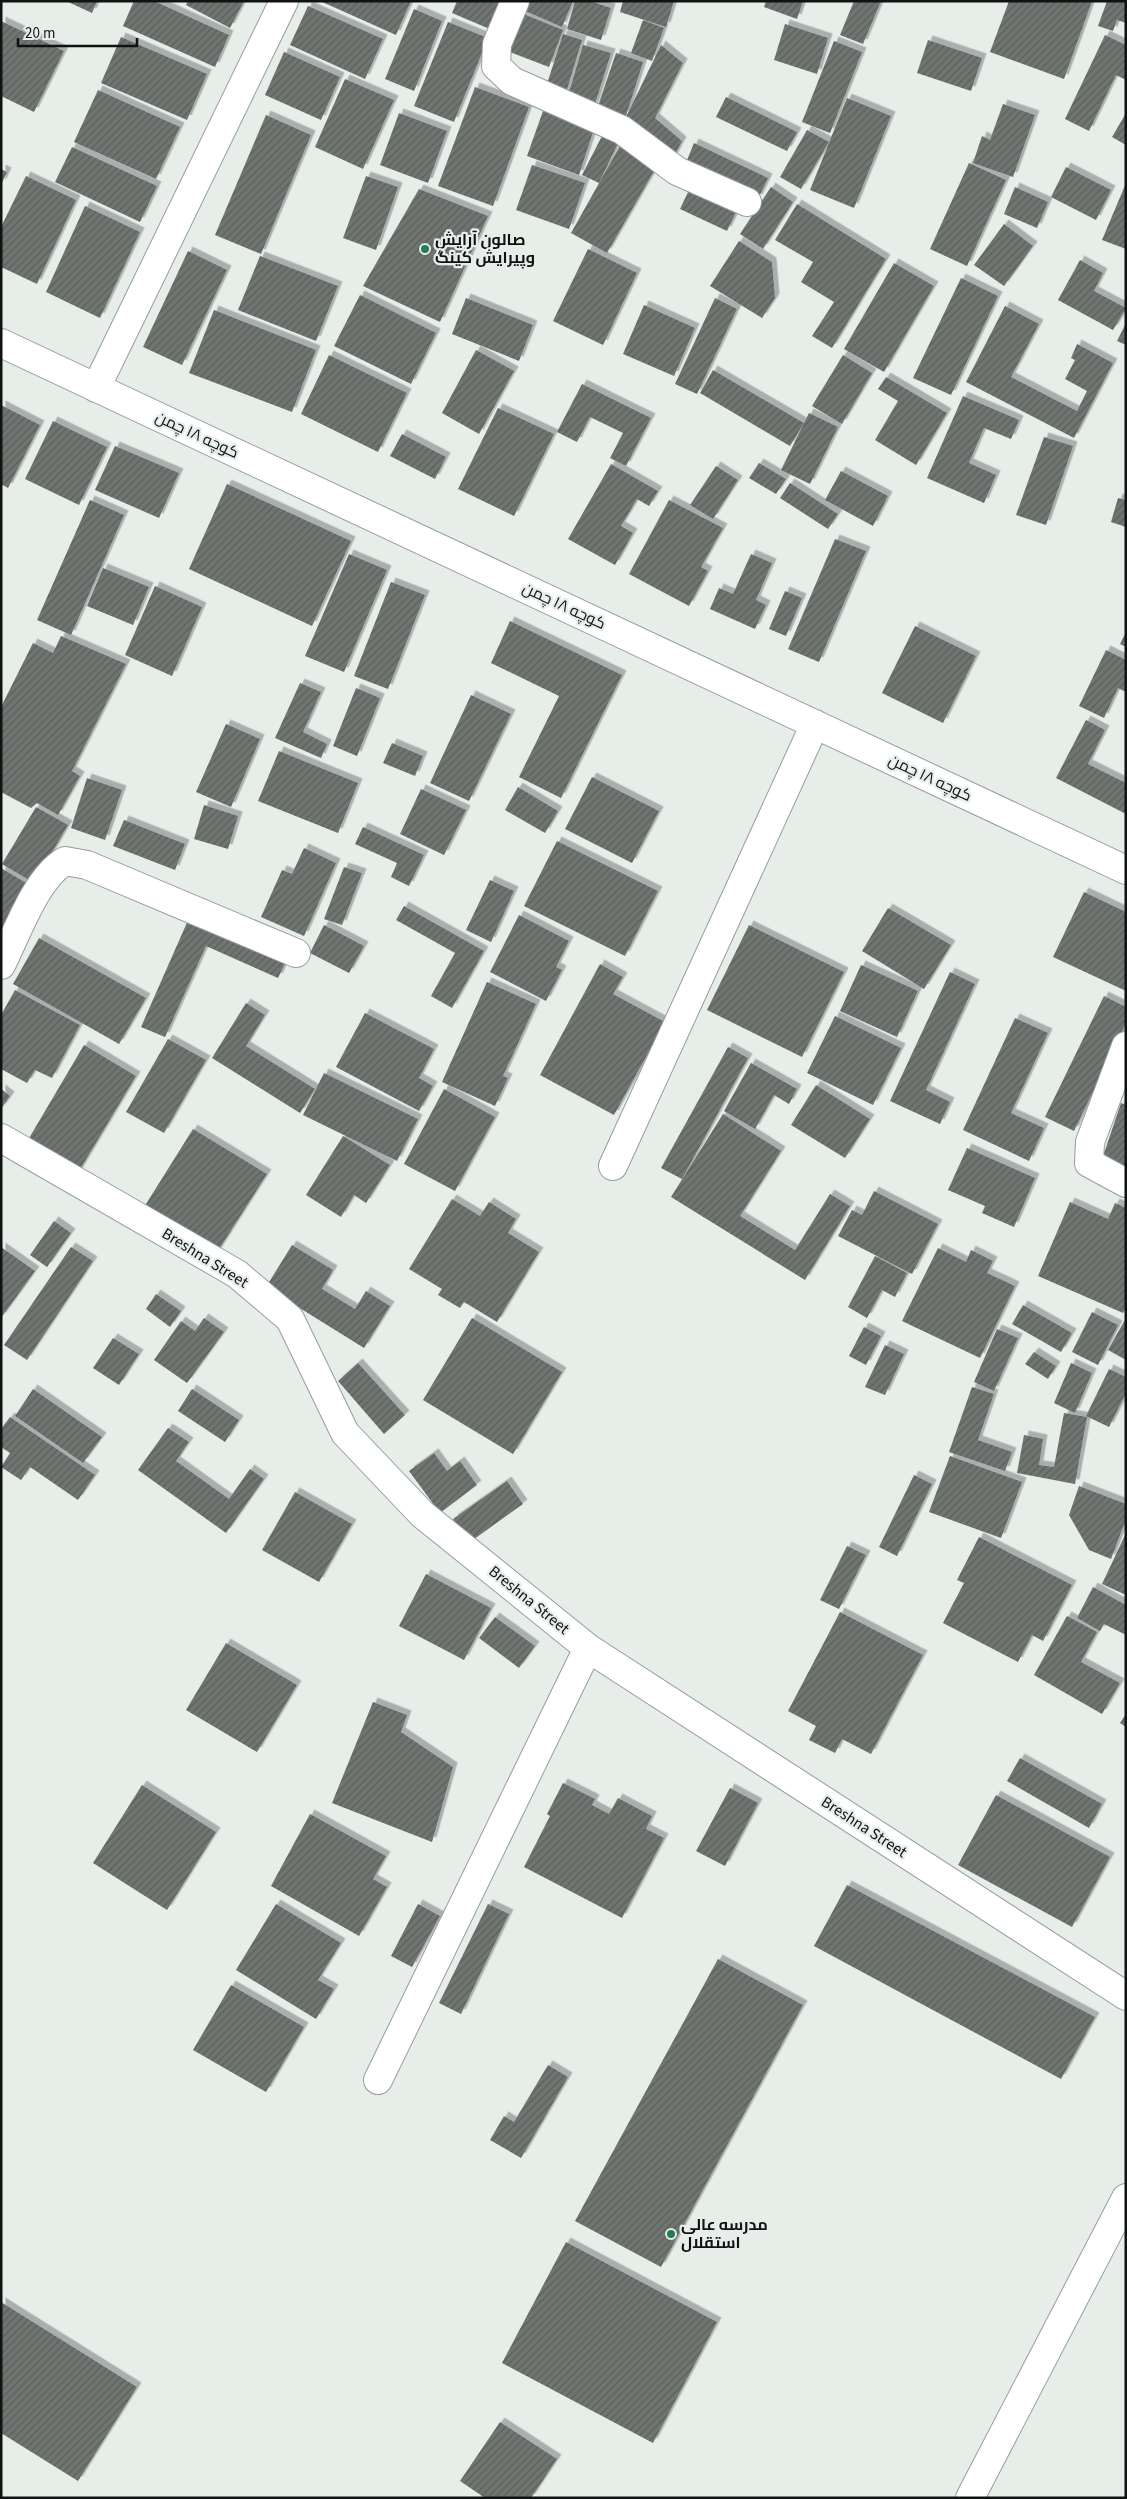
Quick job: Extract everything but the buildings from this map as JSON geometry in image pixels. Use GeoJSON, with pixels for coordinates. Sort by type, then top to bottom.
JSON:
{"type":"FeatureCollection","features":[{"type":"Feature","properties":{"kind":"street"},"geometry":{"type":"LineString","coordinates":[[96,388],[284,1]]}},
{"type":"Feature","properties":{"kind":"street"},"geometry":{"type":"LineString","coordinates":[[515,1],[497,44],[496,66],[512,81],[622,130],[677,171],[747,202]]}},
{"type":"Feature","properties":{"kind":"street","name":"كوچه ١٨ چمن"},"geometry":{"type":"LineString","coordinates":[[1,343],[1126,870]]}},
{"type":"Feature","properties":{"kind":"street"},"geometry":{"type":"LineString","coordinates":[[613,1166],[815,724]]}},
{"type":"Feature","properties":{"kind":"street"},"geometry":{"type":"LineString","coordinates":[[1,965],[39,890],[56,867],[65,861],[87,865],[296,953]]}},
{"type":"Feature","properties":{"kind":"street"},"geometry":{"type":"LineString","coordinates":[[1126,1046],[1090,1142],[1089,1163],[1126,1183]]}},
{"type":"Feature","properties":{"kind":"street","name":"Breshna Street"},"geometry":{"type":"LineString","coordinates":[[1,1138],[245,1281],[290,1320],[345,1433],[422,1514],[588,1648],[1126,1996]]}},
{"type":"Feature","properties":{"kind":"street"},"geometry":{"type":"LineString","coordinates":[[378,2080],[588,1648]]}},
{"type":"Feature","properties":{"kind":"street"},"geometry":{"type":"LineString","coordinates":[[970,2498],[1126,2198]]}},
{"type":"Feature","properties":{"kind":"place","name":"صالون آرایش وپیرایش کینگ"},"geometry":{"type":"Point","coordinates":[425,249]}},
{"type":"Feature","properties":{"kind":"place","name":"مدرسه عالی استقلال"},"geometry":{"type":"Point","coordinates":[671,2234]}}]}
